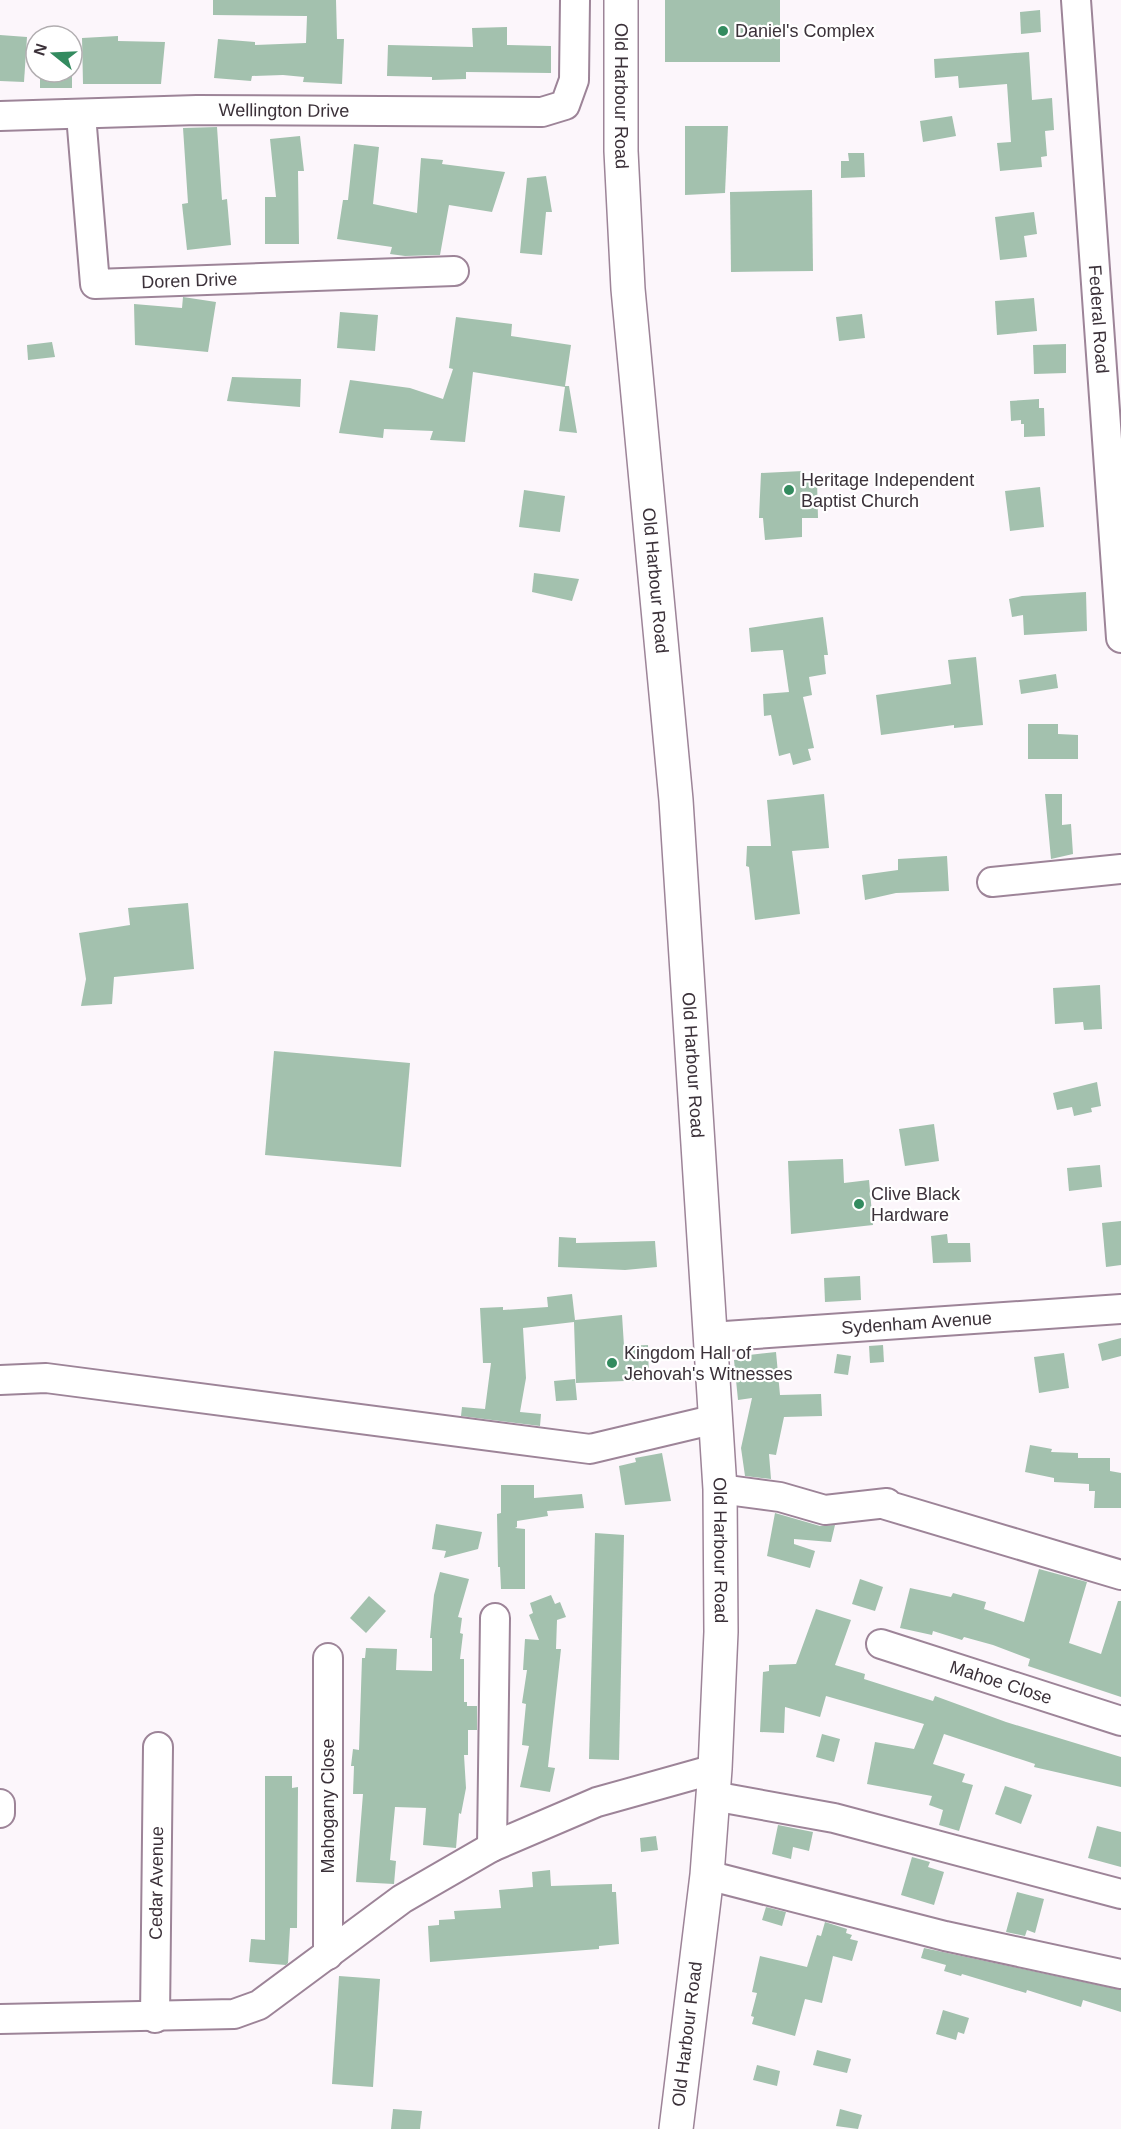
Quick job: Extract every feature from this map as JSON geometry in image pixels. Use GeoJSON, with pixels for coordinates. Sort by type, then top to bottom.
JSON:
{"type":"FeatureCollection","features":[{"type":"Feature","properties":{"kind":"main road","name":"Old Harbour Road"},"geometry":{"type":"LineString","coordinates":[[621,0],[621,151],[628,289],[676,800],[720,1489],[721,1632],[714,1783],[707,1875],[676,2129]]}},
{"type":"Feature","properties":{"kind":"street","name":"Wellington Drive"},"geometry":{"type":"LineString","coordinates":[[0,116],[197,110],[542,112],[565,105],[574,80],[575,0]]}},
{"type":"Feature","properties":{"kind":"street","name":"Federal Road"},"geometry":{"type":"LineString","coordinates":[[1076,0],[1111,367],[1121,638]]}},
{"type":"Feature","properties":{"kind":"street","name":"Doren Drive"},"geometry":{"type":"LineString","coordinates":[[81,115],[95,284],[454,271]]}},
{"type":"Feature","properties":{"kind":"street"},"geometry":{"type":"LineString","coordinates":[[992,882],[1121,869]]}},
{"type":"Feature","properties":{"kind":"street","name":"Sydenham Avenue"},"geometry":{"type":"LineString","coordinates":[[711,1337],[1121,1309]]}},
{"type":"Feature","properties":{"kind":"street"},"geometry":{"type":"LineString","coordinates":[[0,1380],[46,1378],[590,1449],[716,1419]]}},
{"type":"Feature","properties":{"kind":"street"},"geometry":{"type":"LineString","coordinates":[[720,1489],[780,1497],[825,1510],[887,1503],[886,1505],[1121,1575]]}},
{"type":"Feature","properties":{"kind":"street"},"geometry":{"type":"LineString","coordinates":[[492,1847],[495,1618]]}},
{"type":"Feature","properties":{"kind":"street","name":"Mahoe Close"},"geometry":{"type":"LineString","coordinates":[[882,1644],[1121,1721]]}},
{"type":"Feature","properties":{"kind":"street","name":"Mahogany Close"},"geometry":{"type":"LineString","coordinates":[[328,1658],[328,1955]]}},
{"type":"Feature","properties":{"kind":"street","name":"Cedar Avenue"},"geometry":{"type":"LineString","coordinates":[[155,2018],[158,1747]]}},
{"type":"Feature","properties":{"kind":"street"},"geometry":{"type":"LineString","coordinates":[[0,2019],[155,2018],[234,2014],[259,2005],[402,1899],[492,1847],[597,1802],[714,1783],[834,1818],[1121,1894]]}},
{"type":"Feature","properties":{"kind":"street"},"geometry":{"type":"LineString","coordinates":[[0,1804],[0,1813]]}},
{"type":"Feature","properties":{"kind":"street"},"geometry":{"type":"LineString","coordinates":[[707,1875],[945,1936],[1121,1974]]}},
{"type":"Feature","properties":{"kind":"building"},"geometry":{"type":"Polygon","coordinates":[[[213,0],[336,0],[337,39],[344,39],[342,84],[303,82],[304,77],[283,75],[252,76],[251,81],[214,78],[218,39],[255,42],[255,45],[306,43],[307,16],[213,15],[213,0]]]}},
{"type":"Feature","properties":{"kind":"building","name":"Daniel's Complex"},"geometry":{"type":"Polygon","coordinates":[[[665,0],[780,0],[780,62],[665,62],[665,0]]]}},
{"type":"Feature","properties":{"kind":"building"},"geometry":{"type":"Polygon","coordinates":[[[1040,10],[1041,32],[1021,34],[1020,12],[1040,10]]]}},
{"type":"Feature","properties":{"kind":"building"},"geometry":{"type":"Polygon","coordinates":[[[507,27],[507,45],[551,46],[551,73],[466,72],[466,79],[432,80],[432,77],[387,76],[388,45],[473,47],[472,28],[507,27]]]}},
{"type":"Feature","properties":{"kind":"building"},"geometry":{"type":"Polygon","coordinates":[[[0,35],[24,37],[24,82],[0,81],[0,35]]]}},
{"type":"Feature","properties":{"kind":"building"},"geometry":{"type":"Polygon","coordinates":[[[118,36],[118,41],[165,42],[161,84],[84,84],[84,38],[118,36]]]}},
{"type":"Feature","properties":{"kind":"building"},"geometry":{"type":"Polygon","coordinates":[[[1029,52],[1032,100],[1052,98],[1054,130],[1045,131],[1047,156],[1041,157],[1042,167],[1000,171],[997,143],[1011,142],[1007,84],[959,88],[958,76],[935,78],[934,59],[1029,52]]]}},
{"type":"Feature","properties":{"kind":"building"},"geometry":{"type":"Polygon","coordinates":[[[40,84],[72,84],[72,88],[40,88],[40,84]]]}},
{"type":"Feature","properties":{"kind":"building"},"geometry":{"type":"Polygon","coordinates":[[[952,116],[956,136],[923,142],[920,121],[952,116]]]}},
{"type":"Feature","properties":{"kind":"building"},"geometry":{"type":"Polygon","coordinates":[[[685,126],[728,126],[725,193],[685,195],[685,126]]]}},
{"type":"Feature","properties":{"kind":"building"},"geometry":{"type":"Polygon","coordinates":[[[217,127],[222,200],[227,199],[231,245],[187,250],[182,204],[188,203],[183,128],[217,127]]]}},
{"type":"Feature","properties":{"kind":"building"},"geometry":{"type":"Polygon","coordinates":[[[300,136],[304,171],[298,171],[299,244],[265,244],[265,197],[276,197],[270,139],[300,136]]]}},
{"type":"Feature","properties":{"kind":"building"},"geometry":{"type":"Polygon","coordinates":[[[354,144],[379,147],[373,204],[417,213],[421,158],[443,160],[442,164],[505,172],[492,212],[449,205],[440,255],[390,254],[392,247],[337,239],[343,200],[348,200],[354,144]]]}},
{"type":"Feature","properties":{"kind":"building"},"geometry":{"type":"Polygon","coordinates":[[[848,153],[864,153],[865,177],[841,178],[841,161],[849,161],[848,153]]]}},
{"type":"Feature","properties":{"kind":"building"},"geometry":{"type":"Polygon","coordinates":[[[546,176],[552,212],[546,212],[542,255],[520,253],[527,178],[546,176]]]}},
{"type":"Feature","properties":{"kind":"building"},"geometry":{"type":"Polygon","coordinates":[[[812,190],[813,271],[731,272],[730,192],[812,190]]]}},
{"type":"Feature","properties":{"kind":"building"},"geometry":{"type":"Polygon","coordinates":[[[1034,212],[1037,234],[1024,236],[1027,257],[1000,260],[995,217],[1034,212]]]}},
{"type":"Feature","properties":{"kind":"building"},"geometry":{"type":"Polygon","coordinates":[[[183,297],[216,302],[208,352],[135,345],[134,304],[182,308],[183,297]]]}},
{"type":"Feature","properties":{"kind":"building"},"geometry":{"type":"Polygon","coordinates":[[[1034,298],[1037,331],[997,335],[995,301],[1034,298]]]}},
{"type":"Feature","properties":{"kind":"building"},"geometry":{"type":"Polygon","coordinates":[[[340,312],[378,315],[375,351],[337,348],[340,312]]]}},
{"type":"Feature","properties":{"kind":"building"},"geometry":{"type":"Polygon","coordinates":[[[862,314],[865,338],[839,341],[836,317],[862,314]]]}},
{"type":"Feature","properties":{"kind":"building"},"geometry":{"type":"Polygon","coordinates":[[[456,317],[512,324],[511,336],[571,345],[565,386],[569,386],[577,433],[559,431],[565,387],[473,372],[465,442],[430,440],[433,431],[384,429],[383,438],[339,433],[350,380],[410,388],[443,399],[453,369],[449,368],[456,317]]]}},
{"type":"Feature","properties":{"kind":"building"},"geometry":{"type":"Polygon","coordinates":[[[52,342],[55,357],[28,360],[27,345],[52,342]]]}},
{"type":"Feature","properties":{"kind":"building"},"geometry":{"type":"Polygon","coordinates":[[[1066,344],[1066,373],[1034,374],[1033,345],[1066,344]]]}},
{"type":"Feature","properties":{"kind":"building"},"geometry":{"type":"Polygon","coordinates":[[[232,377],[301,379],[300,407],[227,401],[232,377]]]}},
{"type":"Feature","properties":{"kind":"building"},"geometry":{"type":"Polygon","coordinates":[[[1039,399],[1039,408],[1044,408],[1045,436],[1024,437],[1024,424],[1021,424],[1021,420],[1011,421],[1010,401],[1039,399]]]}},
{"type":"Feature","properties":{"kind":"building","name":"Heritage Independent Baptist Church"},"geometry":{"type":"Polygon","coordinates":[[[803,471],[804,480],[817,480],[818,518],[802,518],[802,537],[765,540],[763,518],[759,518],[761,473],[803,471]]]}},
{"type":"Feature","properties":{"kind":"building"},"geometry":{"type":"Polygon","coordinates":[[[1040,487],[1044,527],[1010,531],[1005,491],[1040,487]]]}},
{"type":"Feature","properties":{"kind":"building"},"geometry":{"type":"Polygon","coordinates":[[[524,490],[565,496],[560,532],[519,527],[524,490]]]}},
{"type":"Feature","properties":{"kind":"building"},"geometry":{"type":"Polygon","coordinates":[[[534,573],[579,579],[572,601],[532,592],[534,573]]]}},
{"type":"Feature","properties":{"kind":"building"},"geometry":{"type":"Polygon","coordinates":[[[1086,592],[1087,631],[1024,635],[1023,615],[1012,617],[1009,599],[1022,596],[1086,592]]]}},
{"type":"Feature","properties":{"kind":"building"},"geometry":{"type":"Polygon","coordinates":[[[823,617],[828,655],[824,655],[826,674],[809,677],[812,695],[803,697],[814,748],[808,749],[811,760],[793,765],[790,753],[779,756],[771,715],[764,716],[763,694],[789,692],[783,650],[751,652],[749,628],[823,617]]]}},
{"type":"Feature","properties":{"kind":"building"},"geometry":{"type":"Polygon","coordinates":[[[976,657],[983,725],[954,728],[954,725],[881,735],[876,695],[951,684],[948,660],[976,657]]]}},
{"type":"Feature","properties":{"kind":"building"},"geometry":{"type":"Polygon","coordinates":[[[1056,674],[1058,688],[1021,694],[1019,680],[1056,674]]]}},
{"type":"Feature","properties":{"kind":"building"},"geometry":{"type":"Polygon","coordinates":[[[1028,724],[1058,724],[1058,734],[1078,735],[1078,759],[1028,759],[1028,724]]]}},
{"type":"Feature","properties":{"kind":"building"},"geometry":{"type":"Polygon","coordinates":[[[824,794],[829,848],[792,851],[800,914],[755,920],[749,867],[746,866],[747,846],[771,846],[767,800],[824,794]]]}},
{"type":"Feature","properties":{"kind":"building"},"geometry":{"type":"Polygon","coordinates":[[[1045,794],[1062,794],[1062,825],[1071,824],[1073,854],[1051,859],[1045,794]]]}},
{"type":"Feature","properties":{"kind":"building"},"geometry":{"type":"Polygon","coordinates":[[[947,856],[949,891],[896,893],[865,900],[862,875],[898,870],[898,859],[947,856]]]}},
{"type":"Feature","properties":{"kind":"building"},"geometry":{"type":"Polygon","coordinates":[[[188,903],[194,969],[114,977],[112,1004],[81,1006],[86,979],[79,933],[130,925],[128,908],[188,903]]]}},
{"type":"Feature","properties":{"kind":"building"},"geometry":{"type":"Polygon","coordinates":[[[1100,985],[1102,1029],[1084,1030],[1083,1022],[1055,1024],[1053,988],[1100,985]]]}},
{"type":"Feature","properties":{"kind":"building"},"geometry":{"type":"Polygon","coordinates":[[[274,1051],[410,1063],[401,1167],[265,1155],[274,1051]]]}},
{"type":"Feature","properties":{"kind":"building"},"geometry":{"type":"Polygon","coordinates":[[[1097,1082],[1101,1106],[1091,1108],[1092,1112],[1074,1116],[1072,1107],[1057,1110],[1053,1093],[1097,1082]]]}},
{"type":"Feature","properties":{"kind":"building"},"geometry":{"type":"Polygon","coordinates":[[[934,1124],[939,1161],[905,1166],[899,1129],[934,1124]]]}},
{"type":"Feature","properties":{"kind":"building"},"geometry":{"type":"Polygon","coordinates":[[[843,1159],[844,1183],[869,1180],[873,1225],[791,1234],[788,1161],[843,1159]]]}},
{"type":"Feature","properties":{"kind":"building"},"geometry":{"type":"Polygon","coordinates":[[[1100,1165],[1102,1187],[1069,1191],[1067,1168],[1100,1165]]]}},
{"type":"Feature","properties":{"kind":"building"},"geometry":{"type":"Polygon","coordinates":[[[1121,1221],[1121,1265],[1106,1267],[1102,1223],[1121,1221]]]}},
{"type":"Feature","properties":{"kind":"building"},"geometry":{"type":"Polygon","coordinates":[[[947,1234],[948,1243],[970,1243],[971,1262],[933,1263],[931,1236],[947,1234]]]}},
{"type":"Feature","properties":{"kind":"building"},"geometry":{"type":"Polygon","coordinates":[[[559,1237],[576,1238],[576,1243],[655,1241],[657,1267],[625,1270],[558,1267],[559,1237]]]}},
{"type":"Feature","properties":{"kind":"building"},"geometry":{"type":"Polygon","coordinates":[[[860,1276],[861,1300],[825,1302],[824,1278],[860,1276]]]}},
{"type":"Feature","properties":{"kind":"building"},"geometry":{"type":"Polygon","coordinates":[[[572,1294],[575,1320],[622,1315],[624,1346],[648,1345],[649,1380],[576,1383],[574,1322],[523,1328],[526,1378],[520,1412],[541,1414],[540,1426],[461,1416],[462,1407],[485,1409],[491,1363],[483,1363],[480,1308],[503,1307],[503,1310],[548,1307],[547,1297],[572,1294]]]}},
{"type":"Feature","properties":{"kind":"building"},"geometry":{"type":"Polygon","coordinates":[[[1121,1338],[1121,1356],[1102,1361],[1098,1344],[1121,1338]]]}},
{"type":"Feature","properties":{"kind":"building"},"geometry":{"type":"Polygon","coordinates":[[[883,1345],[884,1362],[870,1363],[869,1346],[883,1345]]]}},
{"type":"Feature","properties":{"kind":"building"},"geometry":{"type":"Polygon","coordinates":[[[776,1352],[780,1395],[821,1394],[822,1416],[784,1417],[776,1455],[769,1454],[771,1479],[745,1476],[741,1448],[752,1398],[738,1400],[734,1360],[749,1359],[749,1355],[776,1352]]]}},
{"type":"Feature","properties":{"kind":"building"},"geometry":{"type":"Polygon","coordinates":[[[1064,1353],[1069,1388],[1039,1393],[1034,1357],[1064,1353]]]}},
{"type":"Feature","properties":{"kind":"building"},"geometry":{"type":"Polygon","coordinates":[[[837,1354],[851,1356],[848,1375],[834,1373],[837,1354]]]}},
{"type":"Feature","properties":{"kind":"building"},"geometry":{"type":"Polygon","coordinates":[[[575,1379],[577,1400],[556,1401],[554,1381],[575,1379]]]}},
{"type":"Feature","properties":{"kind":"building"},"geometry":{"type":"Polygon","coordinates":[[[1030,1445],[1052,1449],[1051,1452],[1078,1453],[1078,1458],[1110,1458],[1110,1471],[1121,1473],[1121,1508],[1094,1508],[1095,1491],[1089,1491],[1089,1484],[1054,1482],[1054,1478],[1025,1472],[1030,1445]]]}},
{"type":"Feature","properties":{"kind":"building"},"geometry":{"type":"Polygon","coordinates":[[[662,1453],[671,1501],[625,1505],[619,1466],[636,1462],[635,1458],[662,1453]]]}},
{"type":"Feature","properties":{"kind":"building"},"geometry":{"type":"Polygon","coordinates":[[[501,1485],[534,1485],[534,1498],[582,1494],[584,1508],[547,1511],[548,1516],[517,1521],[515,1528],[525,1529],[525,1589],[501,1589],[500,1567],[498,1567],[497,1514],[501,1513],[501,1485]]]}},
{"type":"Feature","properties":{"kind":"building"},"geometry":{"type":"Polygon","coordinates":[[[775,1513],[820,1526],[835,1525],[831,1542],[794,1539],[794,1544],[815,1551],[810,1568],[767,1556],[775,1513]]]}},
{"type":"Feature","properties":{"kind":"building"},"geometry":{"type":"Polygon","coordinates":[[[436,1524],[482,1532],[478,1549],[444,1558],[446,1551],[432,1549],[436,1524]]]}},
{"type":"Feature","properties":{"kind":"building"},"geometry":{"type":"Polygon","coordinates":[[[595,1533],[624,1535],[619,1760],[589,1759],[595,1533]]]}},
{"type":"Feature","properties":{"kind":"building"},"geometry":{"type":"Polygon","coordinates":[[[1039,1569],[1087,1582],[1069,1643],[1101,1654],[1118,1601],[1121,1601],[1121,1697],[1028,1666],[1030,1659],[993,1645],[964,1637],[962,1640],[933,1631],[932,1635],[900,1628],[910,1588],[951,1597],[953,1593],[986,1602],[984,1609],[1024,1622],[1039,1569]]]}},
{"type":"Feature","properties":{"kind":"building"},"geometry":{"type":"Polygon","coordinates":[[[440,1572],[469,1579],[458,1617],[462,1618],[460,1633],[463,1634],[460,1659],[464,1659],[464,1702],[467,1702],[467,1706],[477,1706],[477,1730],[468,1730],[468,1755],[464,1755],[466,1788],[461,1814],[459,1813],[456,1848],[423,1845],[426,1808],[395,1807],[390,1860],[396,1861],[394,1884],[356,1882],[363,1794],[353,1794],[354,1766],[351,1766],[353,1749],[359,1750],[362,1658],[365,1658],[366,1648],[397,1649],[396,1670],[432,1671],[432,1638],[430,1638],[434,1595],[440,1572]]]}},
{"type":"Feature","properties":{"kind":"building"},"geometry":{"type":"Polygon","coordinates":[[[860,1579],[883,1587],[875,1611],[852,1604],[860,1579]]]}},
{"type":"Feature","properties":{"kind":"building"},"geometry":{"type":"Polygon","coordinates":[[[551,1595],[555,1604],[560,1602],[566,1617],[557,1620],[556,1649],[561,1649],[548,1767],[555,1768],[550,1792],[520,1787],[529,1746],[522,1745],[526,1704],[522,1703],[527,1670],[523,1670],[525,1639],[539,1640],[529,1615],[533,1613],[530,1603],[551,1595]]]}},
{"type":"Feature","properties":{"kind":"building"},"geometry":{"type":"Polygon","coordinates":[[[369,1596],[386,1611],[366,1633],[350,1618],[369,1596]]]}},
{"type":"Feature","properties":{"kind":"building"},"geometry":{"type":"Polygon","coordinates":[[[816,1609],[851,1620],[835,1665],[865,1674],[864,1679],[933,1701],[935,1696],[1006,1722],[1121,1757],[1121,1787],[1034,1767],[1035,1764],[944,1734],[933,1764],[965,1774],[962,1782],[973,1785],[959,1831],[939,1825],[943,1810],[929,1805],[932,1796],[867,1784],[875,1742],[914,1749],[924,1724],[826,1696],[820,1717],[785,1707],[784,1733],[760,1732],[763,1672],[769,1671],[769,1665],[796,1664],[816,1609]]]}},
{"type":"Feature","properties":{"kind":"building"},"geometry":{"type":"Polygon","coordinates":[[[822,1734],[840,1739],[834,1762],[816,1757],[822,1734]]]}},
{"type":"Feature","properties":{"kind":"building"},"geometry":{"type":"Polygon","coordinates":[[[265,1776],[292,1776],[292,1788],[298,1787],[297,1928],[290,1928],[286,1965],[249,1962],[251,1939],[265,1940],[265,1776]]]}},
{"type":"Feature","properties":{"kind":"building"},"geometry":{"type":"Polygon","coordinates":[[[1005,1786],[1032,1795],[1021,1824],[995,1814],[1005,1786]]]}},
{"type":"Feature","properties":{"kind":"building"},"geometry":{"type":"Polygon","coordinates":[[[778,1825],[813,1832],[809,1851],[793,1847],[791,1859],[772,1854],[778,1825]]]}},
{"type":"Feature","properties":{"kind":"building"},"geometry":{"type":"Polygon","coordinates":[[[1097,1826],[1121,1832],[1121,1867],[1088,1858],[1097,1826]]]}},
{"type":"Feature","properties":{"kind":"building"},"geometry":{"type":"Polygon","coordinates":[[[656,1836],[658,1850],[641,1852],[640,1838],[656,1836]]]}},
{"type":"Feature","properties":{"kind":"building"},"geometry":{"type":"Polygon","coordinates":[[[912,1857],[930,1862],[928,1867],[944,1872],[934,1905],[901,1895],[912,1857]]]}},
{"type":"Feature","properties":{"kind":"building"},"geometry":{"type":"Polygon","coordinates":[[[550,1870],[551,1886],[612,1884],[612,1892],[616,1892],[619,1944],[599,1946],[599,1949],[430,1962],[428,1926],[439,1925],[439,1920],[455,1919],[454,1911],[501,1908],[499,1890],[533,1887],[532,1872],[550,1870]]]}},
{"type":"Feature","properties":{"kind":"building"},"geometry":{"type":"Polygon","coordinates":[[[1017,1892],[1044,1899],[1035,1933],[1027,1930],[1025,1936],[1006,1932],[1017,1892]]]}},
{"type":"Feature","properties":{"kind":"building"},"geometry":{"type":"Polygon","coordinates":[[[766,1907],[786,1912],[782,1926],[762,1920],[766,1907]]]}},
{"type":"Feature","properties":{"kind":"building"},"geometry":{"type":"Polygon","coordinates":[[[825,1922],[847,1929],[846,1933],[852,1935],[850,1939],[858,1941],[852,1961],[833,1956],[822,2003],[805,1999],[795,2036],[752,2024],[754,2017],[751,2016],[757,1993],[752,1992],[760,1956],[807,1967],[817,1935],[821,1936],[825,1922]]]}},
{"type":"Feature","properties":{"kind":"building"},"geometry":{"type":"Polygon","coordinates":[[[924,1948],[1121,1990],[1121,2012],[1083,2000],[1081,2007],[1027,1990],[1026,1993],[944,1971],[946,1965],[921,1958],[924,1948]]]}},
{"type":"Feature","properties":{"kind":"building"},"geometry":{"type":"Polygon","coordinates":[[[339,1976],[380,1979],[373,2087],[332,2084],[339,1976]]]}},
{"type":"Feature","properties":{"kind":"building"},"geometry":{"type":"Polygon","coordinates":[[[943,2010],[969,2018],[964,2034],[958,2032],[956,2040],[936,2034],[943,2010]]]}},
{"type":"Feature","properties":{"kind":"building"},"geometry":{"type":"Polygon","coordinates":[[[817,2050],[851,2059],[847,2073],[813,2065],[817,2050]]]}},
{"type":"Feature","properties":{"kind":"building"},"geometry":{"type":"Polygon","coordinates":[[[757,2065],[780,2071],[777,2086],[753,2080],[757,2065]]]}},
{"type":"Feature","properties":{"kind":"building"},"geometry":{"type":"Polygon","coordinates":[[[393,2109],[422,2111],[420,2129],[391,2129],[393,2109]]]}},
{"type":"Feature","properties":{"kind":"building"},"geometry":{"type":"Polygon","coordinates":[[[840,2109],[862,2115],[858,2129],[836,2126],[840,2109]]]}},
{"type":"Feature","properties":{"kind":"place","name":"Daniel's Complex"},"geometry":{"type":"Point","coordinates":[723,31]}},
{"type":"Feature","properties":{"kind":"place","name":"Heritage Independent Baptist Church"},"geometry":{"type":"Point","coordinates":[789,490]}},
{"type":"Feature","properties":{"kind":"place","name":"Clive Black Hardware"},"geometry":{"type":"Point","coordinates":[859,1204]}},
{"type":"Feature","properties":{"kind":"place","name":"Kingdom Hall of Jehovah's Witnesses"},"geometry":{"type":"Point","coordinates":[612,1363]}}]}
